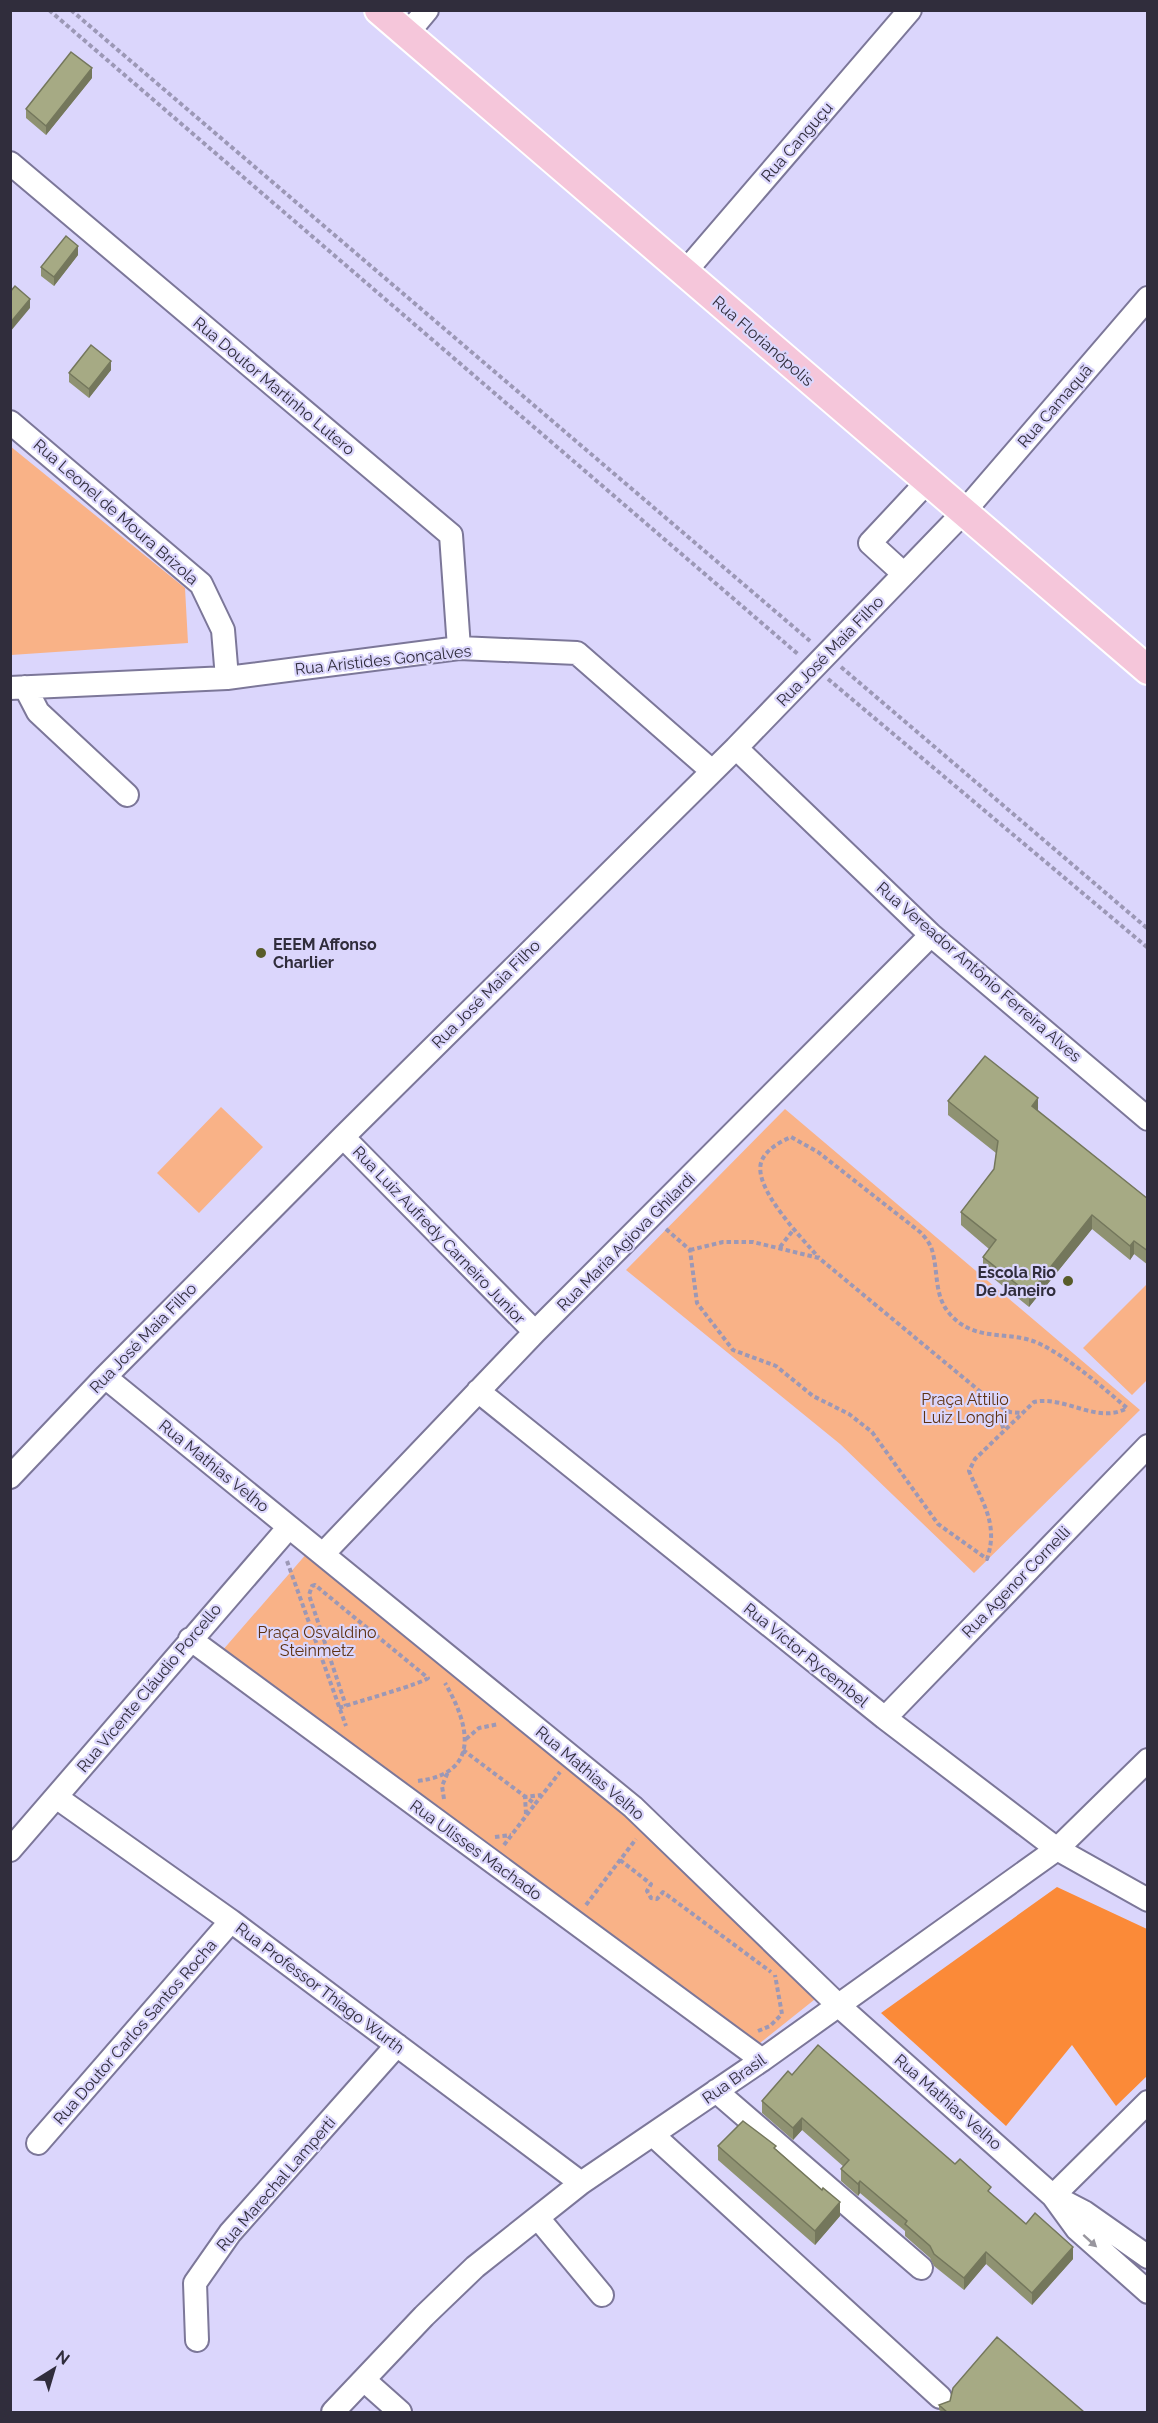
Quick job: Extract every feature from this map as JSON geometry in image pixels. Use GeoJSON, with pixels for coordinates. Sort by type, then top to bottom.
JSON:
{"type":"FeatureCollection","features":[{"type":"Feature","properties":{"kind":"main road","name":"Rua Florianópolis"},"geometry":{"type":"LineString","coordinates":[[379,10],[1148,670]]}},
{"type":"Feature","properties":{"kind":"street"},"geometry":{"type":"LineString","coordinates":[[407,34],[428,10]]}},
{"type":"Feature","properties":{"kind":"street","name":"Rua Canguçu"},"geometry":{"type":"LineString","coordinates":[[684,273],[910,10]]}},
{"type":"Feature","properties":{"kind":"street","name":"Rua Doutor Martinho Lutero"},"geometry":{"type":"LineString","coordinates":[[10,163],[451,535],[459,648]]}},
{"type":"Feature","properties":{"kind":"street","name":"Rua Camaquã"},"geometry":{"type":"LineString","coordinates":[[963,513],[1148,298]]}},
{"type":"Feature","properties":{"kind":"street","name":"Rua Leonel de Moura Brizola"},"geometry":{"type":"LineString","coordinates":[[10,422],[201,584],[223,630],[227,678]]}},
{"type":"Feature","properties":{"kind":"street"},"geometry":{"type":"LineString","coordinates":[[904,574],[870,543],[927,482]]}},
{"type":"Feature","properties":{"kind":"street","name":"Rua José Maia Filho"},"geometry":{"type":"LineString","coordinates":[[10,1477],[105,1377],[343,1137],[736,748],[963,513]]}},
{"type":"Feature","properties":{"kind":"street","name":"Rua Aristides Gonçalves"},"geometry":{"type":"LineString","coordinates":[[18,688],[227,678],[459,648],[577,653],[712,771]]}},
{"type":"Feature","properties":{"kind":"street"},"geometry":{"type":"LineString","coordinates":[[18,688],[38,712],[127,795]]}},
{"type":"Feature","properties":{"kind":"street","name":"Rua Vereador Antônio Ferreira Alves"},"geometry":{"type":"LineString","coordinates":[[736,748],[931,935],[1148,1119]]}},
{"type":"Feature","properties":{"kind":"street","name":"Rua Maria Agiova Ghilardi"},"geometry":{"type":"LineString","coordinates":[[324,1553],[535,1332],[931,935]]}},
{"type":"Feature","properties":{"kind":"street","name":"Rua Luiz Aufredy Carneiro Junior"},"geometry":{"type":"LineString","coordinates":[[343,1137],[535,1332]]}},
{"type":"Feature","properties":{"kind":"street","name":"Rua Mathias Velho"},"geometry":{"type":"LineString","coordinates":[[105,1377],[324,1553],[633,1807],[838,2005],[1053,2196],[1077,2229],[1148,2292]]}},
{"type":"Feature","properties":{"kind":"street","name":"Rua Víctor Rycembel"},"geometry":{"type":"LineString","coordinates":[[478,1391],[885,1718],[1057,1849],[1148,1899]]}},
{"type":"Feature","properties":{"kind":"street","name":"Rua Agenor Cornelli"},"geometry":{"type":"LineString","coordinates":[[885,1718],[1148,1446]]}},
{"type":"Feature","properties":{"kind":"street","name":"Rua Vicente Cláudio Porcello"},"geometry":{"type":"LineString","coordinates":[[10,1850],[289,1527]]}},
{"type":"Feature","properties":{"kind":"street","name":"Rua Ulisses Machado"},"geometry":{"type":"LineString","coordinates":[[190,1639],[762,2060]]}},
{"type":"Feature","properties":{"kind":"street","name":"Rua Brasil"},"geometry":{"type":"LineString","coordinates":[[333,2412],[423,2316],[475,2267],[581,2183],[762,2060],[1057,1849],[1148,1760]]}},
{"type":"Feature","properties":{"kind":"street","name":"Rua Professor Thiago Wurth"},"geometry":{"type":"LineString","coordinates":[[56,1797],[231,1921],[581,2183]]}},
{"type":"Feature","properties":{"kind":"street","name":"Rua Doutor Carlos Santos Rocha"},"geometry":{"type":"LineString","coordinates":[[38,2143],[231,1921]]}},
{"type":"Feature","properties":{"kind":"street","name":"Rua Marechal Lamperti"},"geometry":{"type":"LineString","coordinates":[[197,2340],[195,2283],[230,2233],[397,2045]]}},
{"type":"Feature","properties":{"kind":"street"},"geometry":{"type":"LineString","coordinates":[[717,2091],[921,2268]]}},
{"type":"Feature","properties":{"kind":"street"},"geometry":{"type":"LineString","coordinates":[[1053,2196],[1148,2102]]}},
{"type":"Feature","properties":{"kind":"street"},"geometry":{"type":"LineString","coordinates":[[653,2134],[940,2397]]}},
{"type":"Feature","properties":{"kind":"street","name":"Rua Mathias Velho"},"geometry":{"type":"LineString","coordinates":[[1053,2196],[1084,2212],[1148,2257]]}},
{"type":"Feature","properties":{"kind":"street"},"geometry":{"type":"LineString","coordinates":[[537,2218],[602,2295]]}},
{"type":"Feature","properties":{"kind":"street"},"geometry":{"type":"LineString","coordinates":[[364,2380],[400,2412]]}},
{"type":"Feature","properties":{"kind":"path"},"geometry":{"type":"LineString","coordinates":[[49,10],[820,661],[1148,929]]}},
{"type":"Feature","properties":{"kind":"path"},"geometry":{"type":"LineString","coordinates":[[72,10],[1148,948]]}},
{"type":"Feature","properties":{"kind":"path"},"geometry":{"type":"LineString","coordinates":[[652,1217],[690,1250],[697,1303],[733,1350],[776,1366],[813,1396],[862,1423],[872,1432],[939,1524],[987,1558],[991,1547],[992,1521],[969,1471],[975,1459],[1034,1402],[1045,1400],[1098,1412],[1119,1413],[1127,1408],[1041,1344],[1017,1337],[974,1332],[963,1325],[949,1312],[939,1294],[930,1246],[920,1232],[812,1148],[791,1137],[769,1150],[762,1161],[760,1173],[769,1196],[819,1258],[994,1403],[1010,1412],[1022,1413]]}},
{"type":"Feature","properties":{"kind":"path"},"geometry":{"type":"LineString","coordinates":[[779,1248],[794,1229]]}},
{"type":"Feature","properties":{"kind":"path"},"geometry":{"type":"LineString","coordinates":[[690,1250],[723,1242],[753,1242],[819,1258]]}},
{"type":"Feature","properties":{"kind":"path"},"geometry":{"type":"LineString","coordinates":[[994,1403],[1004,1430]]}},
{"type":"Feature","properties":{"kind":"path"},"geometry":{"type":"LineString","coordinates":[[284,1554],[346,1728],[337,1722]]}},
{"type":"Feature","properties":{"kind":"path"},"geometry":{"type":"LineString","coordinates":[[339,1708],[346,1706],[422,1682],[428,1678],[315,1585],[312,1586],[309,1595],[346,1706]]}},
{"type":"Feature","properties":{"kind":"path"},"geometry":{"type":"LineString","coordinates":[[437,1795],[446,1802],[442,1789],[449,1770],[463,1750],[466,1740],[461,1714],[440,1675],[449,1682]]}},
{"type":"Feature","properties":{"kind":"path"},"geometry":{"type":"LineString","coordinates":[[466,1740],[479,1728],[502,1724],[494,1717]]}},
{"type":"Feature","properties":{"kind":"path"},"geometry":{"type":"LineString","coordinates":[[463,1750],[535,1804]]}},
{"type":"Feature","properties":{"kind":"path"},"geometry":{"type":"LineString","coordinates":[[555,1766],[569,1778]]}},
{"type":"Feature","properties":{"kind":"path"},"geometry":{"type":"LineString","coordinates":[[418,1781],[439,1777],[449,1770]]}},
{"type":"Feature","properties":{"kind":"path"},"geometry":{"type":"LineString","coordinates":[[503,1845],[560,1771]]}},
{"type":"Feature","properties":{"kind":"path"},"geometry":{"type":"LineString","coordinates":[[551,1784],[553,1772]]}},
{"type":"Feature","properties":{"kind":"path"},"geometry":{"type":"LineString","coordinates":[[409,1774],[428,1788]]}},
{"type":"Feature","properties":{"kind":"path"},"geometry":{"type":"LineString","coordinates":[[525,1797],[544,1793]]}},
{"type":"Feature","properties":{"kind":"path"},"geometry":{"type":"LineString","coordinates":[[524,1818],[527,1808],[525,1797]]}},
{"type":"Feature","properties":{"kind":"path"},"geometry":{"type":"LineString","coordinates":[[512,1834],[501,1838],[489,1835],[512,1852]]}},
{"type":"Feature","properties":{"kind":"path"},"geometry":{"type":"LineString","coordinates":[[585,1906],[638,1836],[646,1844]]}},
{"type":"Feature","properties":{"kind":"path"},"geometry":{"type":"LineString","coordinates":[[620,1860],[651,1884],[647,1891],[651,1898],[657,1899],[663,1892],[777,1977]]}},
{"type":"Feature","properties":{"kind":"path"},"geometry":{"type":"LineString","coordinates":[[576,1900],[595,1914]]}},
{"type":"Feature","properties":{"kind":"path"},"geometry":{"type":"LineString","coordinates":[[744,1944],[777,1977],[782,2014],[766,2028],[751,2031]]}},
{"type":"Feature","properties":{"kind":"green space"},"geometry":{"type":"Polygon","coordinates":[[[10,446],[185,588],[188,643],[11,655],[10,446]]]}},
{"type":"Feature","properties":{"kind":"green space"},"geometry":{"type":"Polygon","coordinates":[[[221,1107],[263,1147],[199,1213],[157,1173],[221,1107]]]}},
{"type":"Feature","properties":{"kind":"green space","name":"Praça Attilio Luiz Longhi"},"geometry":{"type":"Polygon","coordinates":[[[785,1109],[1140,1410],[974,1573],[840,1444],[626,1270],[785,1109]]]}},
{"type":"Feature","properties":{"kind":"green space"},"geometry":{"type":"Polygon","coordinates":[[[1147,1284],[1147,1380],[1132,1395],[1083,1348],[1147,1284]]]}},
{"type":"Feature","properties":{"kind":"green space","name":"Praça Osvaldino Steinmetz"},"geometry":{"type":"Polygon","coordinates":[[[308,1552],[629,1809],[824,1992],[755,2047],[222,1651],[308,1552]]]}},
{"type":"Feature","properties":{"kind":"shaded area"},"geometry":{"type":"Polygon","coordinates":[[[1057,1887],[1147,1929],[1147,2076],[1116,2106],[1072,2045],[1006,2126],[881,2013],[1057,1887]]]}},
{"type":"Feature","properties":{"kind":"building"},"geometry":{"type":"Polygon","coordinates":[[[71,52],[92,68],[46,126],[26,109],[71,52]]]}},
{"type":"Feature","properties":{"kind":"building"},"geometry":{"type":"Polygon","coordinates":[[[66,236],[78,246],[54,277],[41,267],[66,236]]]}},
{"type":"Feature","properties":{"kind":"building"},"geometry":{"type":"Polygon","coordinates":[[[15,286],[30,299],[10,323],[10,292],[15,286]]]}},
{"type":"Feature","properties":{"kind":"building"},"geometry":{"type":"Polygon","coordinates":[[[91,345],[111,361],[89,389],[69,373],[91,345]]]}},
{"type":"Feature","properties":{"kind":"building"},"geometry":{"type":"Polygon","coordinates":[[[985,1056],[1038,1098],[1032,1106],[1148,1199],[1148,1251],[1134,1241],[1130,1246],[1092,1215],[1029,1294],[983,1257],[996,1240],[961,1212],[994,1169],[998,1141],[948,1101],[985,1056]]]}},
{"type":"Feature","properties":{"kind":"building"},"geometry":{"type":"Polygon","coordinates":[[[818,2045],[955,2164],[960,2159],[991,2187],[988,2191],[1026,2224],[1035,2213],[1073,2247],[1032,2293],[986,2252],[964,2278],[934,2254],[930,2246],[905,2224],[907,2221],[860,2181],[858,2184],[841,2169],[849,2160],[802,2118],[793,2128],[762,2101],[788,2071],[792,2075],[818,2045]]]}},
{"type":"Feature","properties":{"kind":"building"},"geometry":{"type":"Polygon","coordinates":[[[743,2121],[776,2146],[774,2148],[822,2190],[823,2188],[840,2202],[815,2231],[718,2146],[743,2121]]]}},
{"type":"Feature","properties":{"kind":"building"},"geometry":{"type":"Polygon","coordinates":[[[997,2337],[1084,2412],[947,2412],[939,2405],[950,2401],[953,2388],[997,2337]]]}},
{"type":"Feature","properties":{"kind":"place","name":"EEEM Affonso Charlier"},"geometry":{"type":"Point","coordinates":[261,953]}},
{"type":"Feature","properties":{"kind":"place","name":"Escola Rio De Janeiro"},"geometry":{"type":"Point","coordinates":[1068,1281]}}]}
